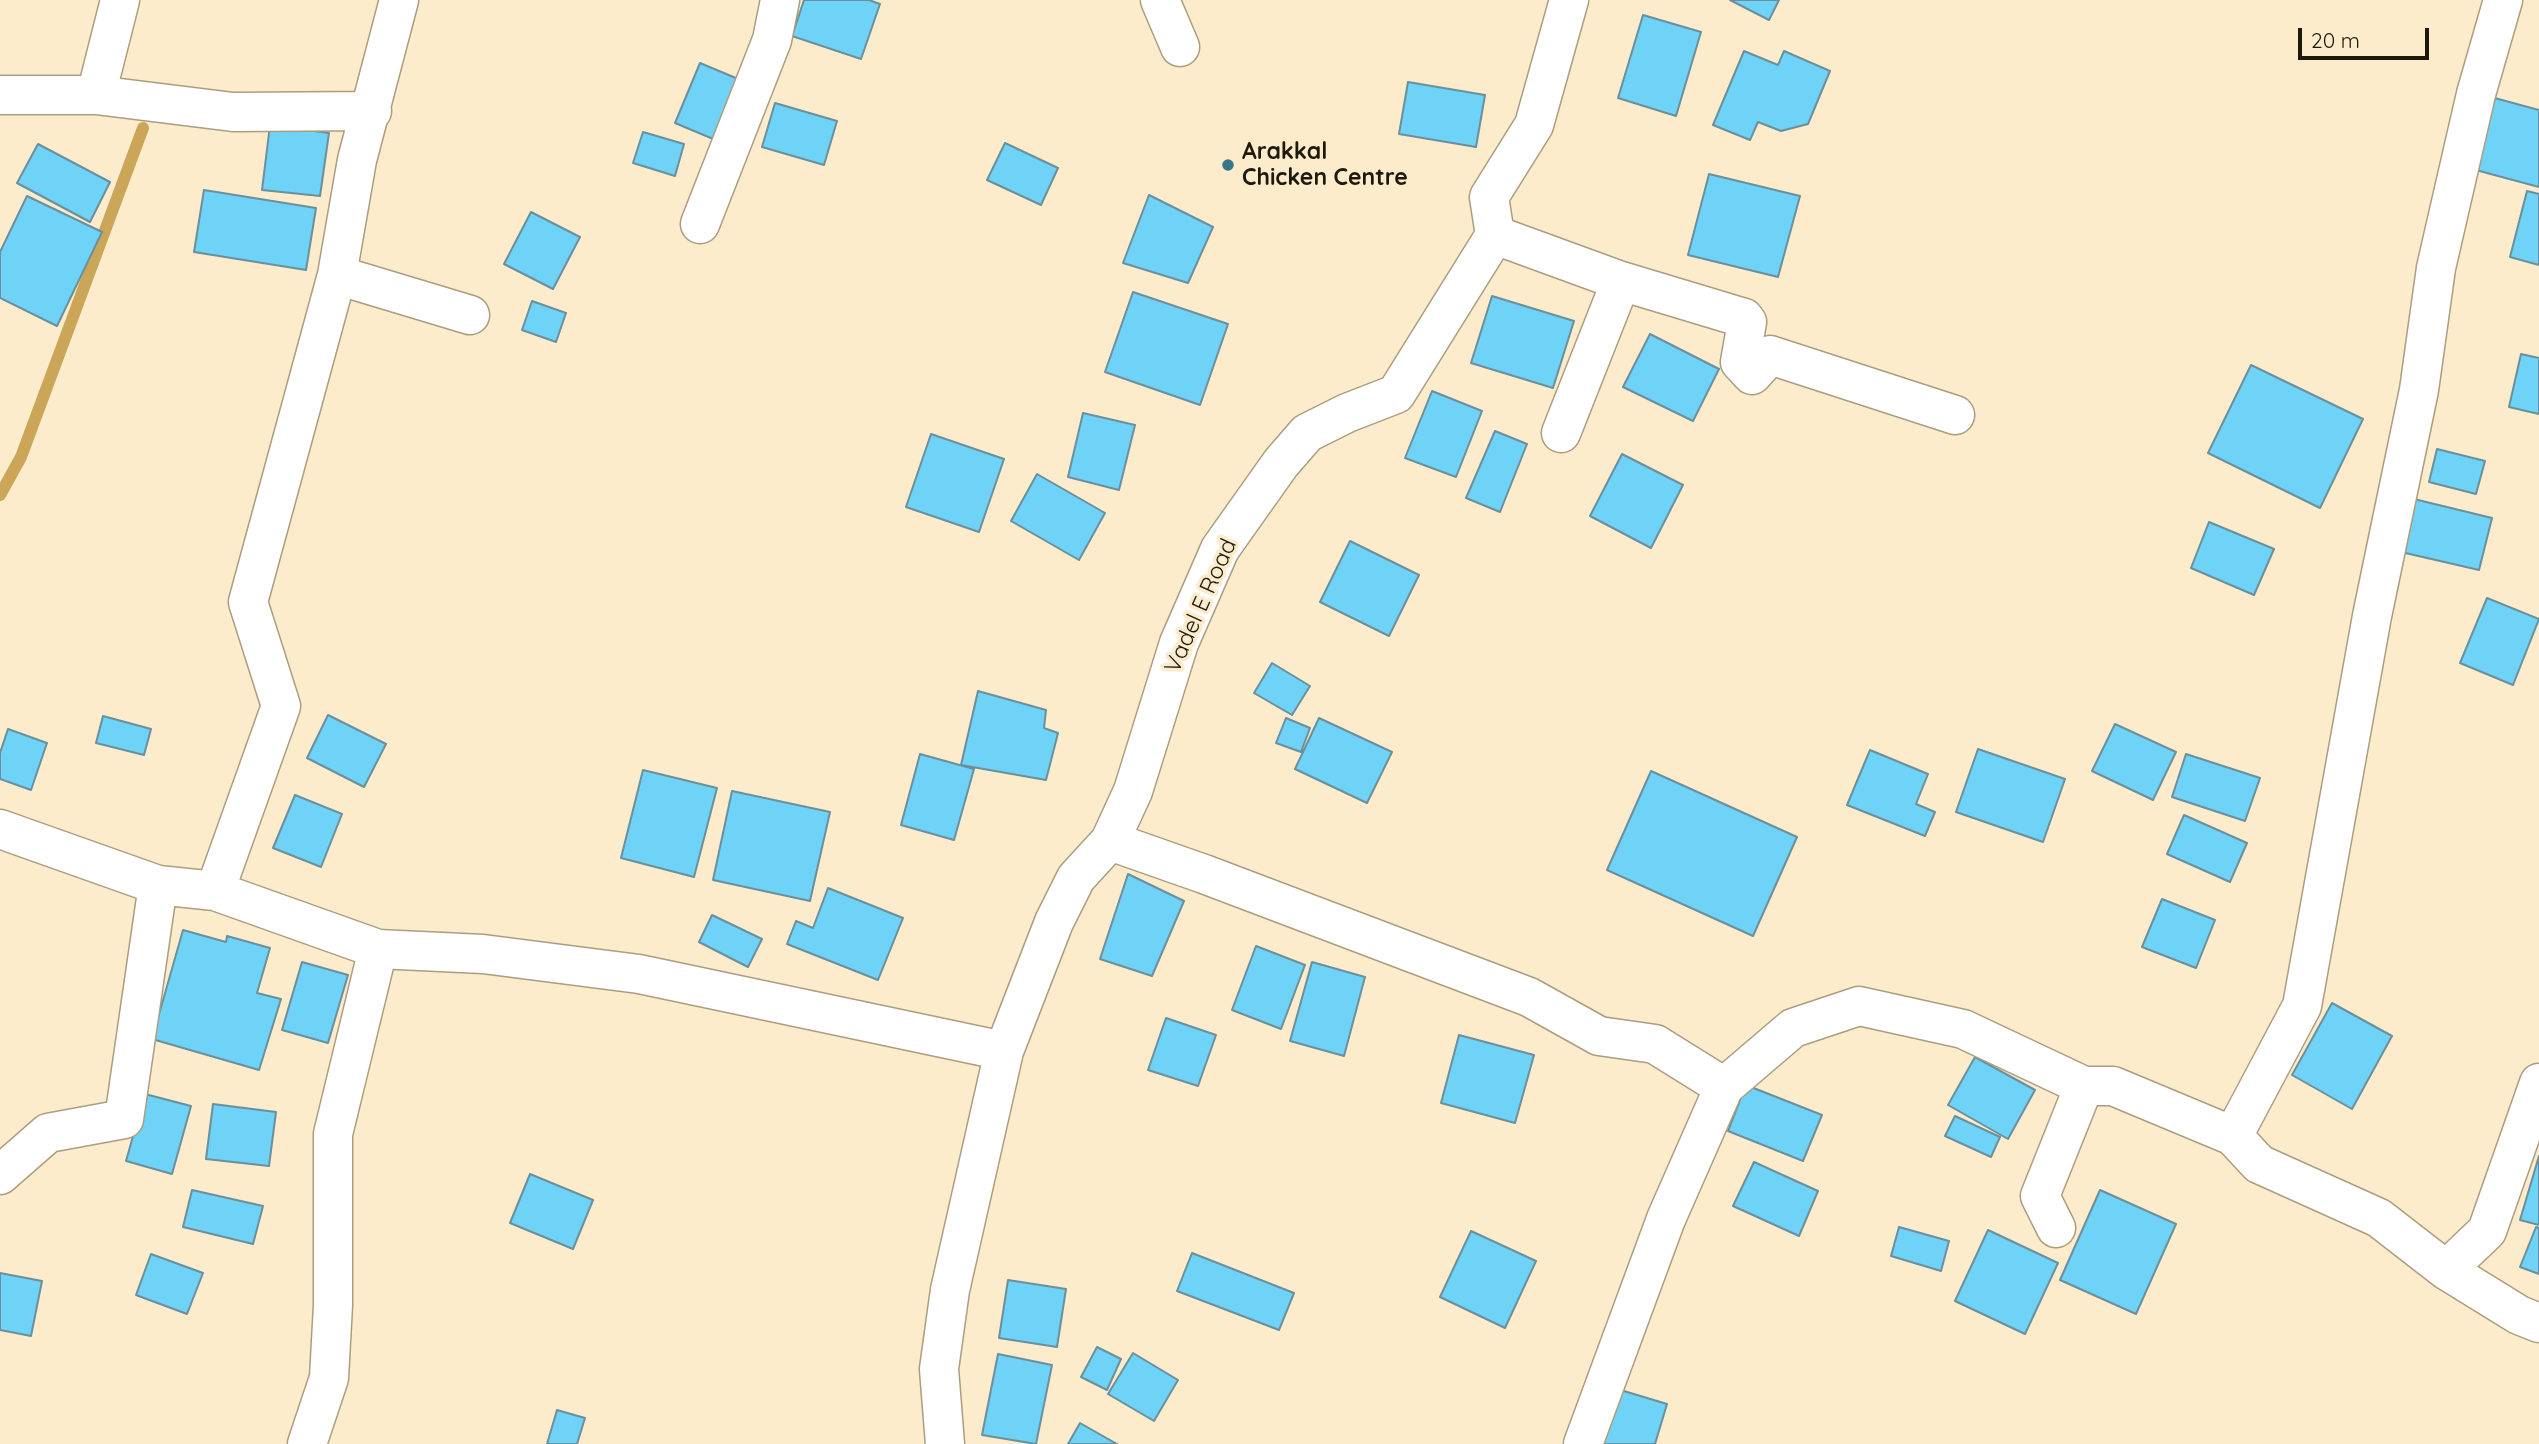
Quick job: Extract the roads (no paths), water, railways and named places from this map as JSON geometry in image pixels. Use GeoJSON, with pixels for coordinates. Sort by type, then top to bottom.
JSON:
{"type":"FeatureCollection","features":[{"type":"Feature","properties":{"kind":"street"},"geometry":{"type":"LineString","coordinates":[[96,95],[120,0]]}},
{"type":"Feature","properties":{"kind":"street"},"geometry":{"type":"LineString","coordinates":[[215,891],[281,706],[248,601],[337,275],[357,160],[399,0]]}},
{"type":"Feature","properties":{"kind":"street"},"geometry":{"type":"LineString","coordinates":[[700,224],[772,40],[780,0]]}},
{"type":"Feature","properties":{"kind":"street"},"geometry":{"type":"LineString","coordinates":[[1160,0],[1180,47]]}},
{"type":"Feature","properties":{"kind":"street"},"geometry":{"type":"LineString","coordinates":[[1569,0],[1534,125],[1489,197],[1495,235],[1620,281],[1744,318],[1747,322],[1740,362],[1752,375],[1770,355],[1955,415]]}},
{"type":"Feature","properties":{"kind":"street"},"geometry":{"type":"LineString","coordinates":[[2234,1136],[2302,1006],[2372,616],[2419,390],[2436,268],[2476,94],[2503,0]]}},
{"type":"Feature","properties":{"kind":"street"},"geometry":{"type":"LineString","coordinates":[[0,94],[96,95],[233,113],[372,111]]}},
{"type":"Feature","properties":{"kind":"street","name":"Vadel E Road"},"geometry":{"type":"LineString","coordinates":[[945,1444],[939,1369],[950,1290],[1004,1051],[1054,922],[1076,878],[1110,841],[1133,791],[1180,643],[1220,549],[1281,463],[1307,433],[1347,413],[1396,394],[1495,235]]}},
{"type":"Feature","properties":{"kind":"street"},"geometry":{"type":"LineString","coordinates":[[337,275],[470,315]]}},
{"type":"Feature","properties":{"kind":"street"},"geometry":{"type":"LineString","coordinates":[[1561,433],[1620,281]]}},
{"type":"Feature","properties":{"kind":"street"},"geometry":{"type":"LineString","coordinates":[[0,829],[158,885],[215,891],[378,949],[483,954],[639,974],[1004,1051]]}},
{"type":"Feature","properties":{"kind":"street"},"geometry":{"type":"LineString","coordinates":[[1110,841],[1529,997],[1599,1036],[1655,1044],[1724,1087]]}},
{"type":"Feature","properties":{"kind":"street"},"geometry":{"type":"LineString","coordinates":[[0,1175],[48,1133],[124,1119],[158,885]]}},
{"type":"Feature","properties":{"kind":"street"},"geometry":{"type":"LineString","coordinates":[[307,1444],[329,1378],[333,1305],[333,1134],[378,949]]}},
{"type":"Feature","properties":{"kind":"street"},"geometry":{"type":"LineString","coordinates":[[1583,1444],[1666,1219],[1724,1087],[1793,1028],[1858,1006],[1963,1029],[2084,1086],[2113,1086],[2234,1136],[2259,1164],[2379,1217],[2446,1270],[2519,1315],[2539,1323]]}},
{"type":"Feature","properties":{"kind":"street"},"geometry":{"type":"LineString","coordinates":[[2446,1270],[2487,1231],[2539,1083]]}},
{"type":"Feature","properties":{"kind":"street"},"geometry":{"type":"LineString","coordinates":[[2056,1228],[2040,1196],[2084,1086]]}},
{"type":"Feature","properties":{"kind":"waterway"},"geometry":{"type":"LineString","coordinates":[[0,495],[21,457],[143,128]]}},
{"type":"Feature","properties":{"kind":"place","name":"Arakkal Chicken Centre"},"geometry":{"type":"Point","coordinates":[1228,165]}}]}
